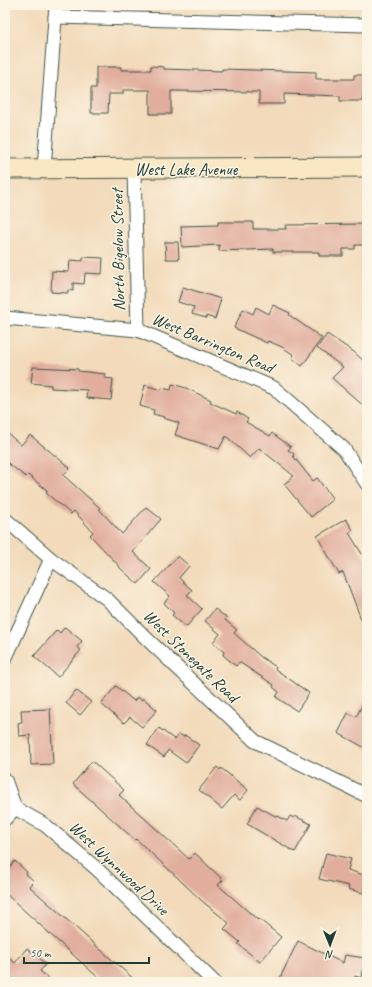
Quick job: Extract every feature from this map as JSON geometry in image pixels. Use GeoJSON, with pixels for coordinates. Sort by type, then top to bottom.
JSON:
{"type":"FeatureCollection","features":[{"type":"Feature","properties":{"kind":"street"},"geometry":{"type":"LineString","coordinates":[[44,169],[55,11],[367,25]]}},
{"type":"Feature","properties":{"kind":"street","name":"West Lake Avenue"},"geometry":{"type":"LineString","coordinates":[[5,169],[367,167]]}},
{"type":"Feature","properties":{"kind":"street","name":"North Bigelow Street"},"geometry":{"type":"LineString","coordinates":[[134,169],[138,330]]}},
{"type":"Feature","properties":{"kind":"street","name":"West Barrington Road"},"geometry":{"type":"LineString","coordinates":[[5,318],[138,330],[274,388],[344,450],[367,484]]}},
{"type":"Feature","properties":{"kind":"street","name":"West Stonegate Road"},"geometry":{"type":"LineString","coordinates":[[5,519],[51,559],[107,599],[147,640],[255,741],[367,796]]}},
{"type":"Feature","properties":{"kind":"street"},"geometry":{"type":"LineString","coordinates":[[5,659],[51,559]]}},
{"type":"Feature","properties":{"kind":"street"},"geometry":{"type":"LineString","coordinates":[[5,780],[15,808],[5,819]]}},
{"type":"Feature","properties":{"kind":"street","name":"West Wynnwood Drive"},"geometry":{"type":"LineString","coordinates":[[15,808],[46,825],[97,869],[214,982]]}},
{"type":"Feature","properties":{"kind":"building"},"geometry":{"type":"Polygon","coordinates":[[[151,66],[164,67],[164,69],[316,72],[316,79],[354,79],[354,75],[367,75],[367,91],[366,94],[363,93],[363,101],[340,101],[340,96],[284,94],[284,104],[259,104],[259,92],[171,91],[171,114],[150,114],[150,90],[123,90],[123,94],[109,94],[108,113],[91,113],[91,88],[96,88],[96,67],[121,67],[121,70],[151,70],[151,66]]]}},
{"type":"Feature","properties":{"kind":"building"},"geometry":{"type":"Polygon","coordinates":[[[218,222],[253,222],[253,229],[286,229],[285,225],[367,224],[367,245],[355,245],[355,249],[343,249],[343,256],[319,256],[319,252],[273,252],[273,249],[219,251],[219,245],[182,247],[181,226],[218,225],[218,222]]]}},
{"type":"Feature","properties":{"kind":"building"},"geometry":{"type":"Polygon","coordinates":[[[165,242],[178,242],[179,259],[166,259],[165,242]]]}},
{"type":"Feature","properties":{"kind":"building"},"geometry":{"type":"Polygon","coordinates":[[[83,257],[103,258],[102,274],[85,273],[84,284],[73,283],[73,291],[68,290],[68,293],[51,292],[52,271],[69,272],[70,260],[83,261],[83,257]]]}},
{"type":"Feature","properties":{"kind":"building"},"geometry":{"type":"Polygon","coordinates":[[[183,287],[221,299],[215,319],[192,314],[194,307],[178,302],[183,287]]]}},
{"type":"Feature","properties":{"kind":"building"},"geometry":{"type":"Polygon","coordinates":[[[273,305],[290,313],[289,315],[322,338],[302,366],[292,358],[294,355],[282,347],[268,341],[267,343],[234,328],[243,309],[253,314],[256,307],[269,314],[273,305]]]}},
{"type":"Feature","properties":{"kind":"building"},"geometry":{"type":"Polygon","coordinates":[[[327,334],[354,352],[367,364],[367,409],[332,378],[343,367],[317,348],[327,334]]]}},
{"type":"Feature","properties":{"kind":"building"},"geometry":{"type":"Polygon","coordinates":[[[33,367],[78,369],[78,371],[105,374],[104,378],[113,379],[111,400],[86,398],[87,390],[51,388],[51,385],[31,383],[33,367]]]}},
{"type":"Feature","properties":{"kind":"building"},"geometry":{"type":"Polygon","coordinates":[[[172,384],[186,388],[211,400],[210,402],[236,414],[237,412],[248,419],[246,422],[270,436],[272,433],[291,447],[288,450],[294,454],[293,456],[313,481],[317,478],[333,499],[311,517],[284,484],[294,476],[259,448],[250,458],[226,436],[219,449],[175,435],[179,423],[153,414],[154,410],[140,406],[145,385],[161,390],[162,388],[171,390],[172,384]]]}},
{"type":"Feature","properties":{"kind":"building"},"geometry":{"type":"Polygon","coordinates":[[[5,431],[21,445],[30,435],[70,468],[63,475],[100,508],[99,509],[122,534],[146,507],[161,519],[133,552],[151,569],[138,584],[120,568],[90,535],[93,532],[74,511],[71,514],[46,493],[48,491],[28,475],[26,477],[5,461],[5,431]]]}},
{"type":"Feature","properties":{"kind":"building"},"geometry":{"type":"Polygon","coordinates":[[[346,519],[353,530],[349,533],[367,562],[366,632],[343,572],[339,574],[317,536],[346,519]]]}},
{"type":"Feature","properties":{"kind":"building"},"geometry":{"type":"Polygon","coordinates":[[[178,556],[189,566],[179,578],[192,590],[187,595],[202,609],[186,627],[172,615],[174,613],[164,603],[170,596],[154,582],[178,556]]]}},
{"type":"Feature","properties":{"kind":"building"},"geometry":{"type":"Polygon","coordinates":[[[215,609],[227,618],[225,620],[237,630],[234,633],[261,657],[276,667],[275,669],[309,693],[297,711],[276,697],[279,692],[273,687],[274,685],[239,662],[236,666],[223,655],[224,652],[213,642],[220,634],[205,621],[215,609]]]}},
{"type":"Feature","properties":{"kind":"building"},"geometry":{"type":"Polygon","coordinates":[[[65,627],[82,641],[77,647],[81,650],[58,677],[34,656],[57,630],[60,633],[65,627]]]}},
{"type":"Feature","properties":{"kind":"building"},"geometry":{"type":"Polygon","coordinates":[[[116,686],[134,701],[137,697],[142,700],[143,698],[157,710],[142,727],[130,717],[124,723],[101,704],[116,686]]]}},
{"type":"Feature","properties":{"kind":"building"},"geometry":{"type":"Polygon","coordinates":[[[76,690],[91,702],[80,715],[66,703],[76,690]]]}},
{"type":"Feature","properties":{"kind":"building"},"geometry":{"type":"Polygon","coordinates":[[[367,696],[367,749],[338,733],[348,713],[356,717],[367,696]]]}},
{"type":"Feature","properties":{"kind":"building"},"geometry":{"type":"Polygon","coordinates":[[[50,709],[53,764],[31,765],[30,735],[19,736],[18,723],[22,722],[21,710],[50,709]]]}},
{"type":"Feature","properties":{"kind":"building"},"geometry":{"type":"Polygon","coordinates":[[[159,728],[175,740],[179,734],[184,737],[185,735],[199,745],[186,763],[168,750],[164,757],[147,745],[159,728]]]}},
{"type":"Feature","properties":{"kind":"building"},"geometry":{"type":"Polygon","coordinates":[[[92,761],[124,790],[119,795],[189,859],[195,853],[223,880],[218,885],[258,920],[259,919],[281,937],[260,962],[238,944],[240,942],[224,929],[229,923],[202,901],[136,839],[135,840],[73,784],[92,761]]]}},
{"type":"Feature","properties":{"kind":"building"},"geometry":{"type":"Polygon","coordinates":[[[217,767],[220,770],[221,768],[248,790],[240,800],[234,795],[222,809],[199,790],[217,767]]]}},
{"type":"Feature","properties":{"kind":"building"},"geometry":{"type":"Polygon","coordinates":[[[257,806],[287,821],[290,816],[294,818],[295,816],[311,824],[295,852],[247,824],[257,806]]]}},
{"type":"Feature","properties":{"kind":"building"},"geometry":{"type":"Polygon","coordinates":[[[326,853],[351,859],[348,870],[367,876],[363,893],[348,889],[349,886],[319,879],[326,853]]]}},
{"type":"Feature","properties":{"kind":"building"},"geometry":{"type":"Polygon","coordinates":[[[15,861],[34,881],[29,886],[137,982],[103,982],[5,893],[5,873],[15,861]]]}},
{"type":"Feature","properties":{"kind":"building"},"geometry":{"type":"Polygon","coordinates":[[[298,941],[343,963],[345,955],[365,958],[362,978],[355,976],[354,982],[278,982],[298,941]]]}},
{"type":"Feature","properties":{"kind":"building"},"geometry":{"type":"Polygon","coordinates":[[[27,948],[46,964],[40,971],[52,982],[5,982],[5,954],[15,963],[27,948]]]}}]}
